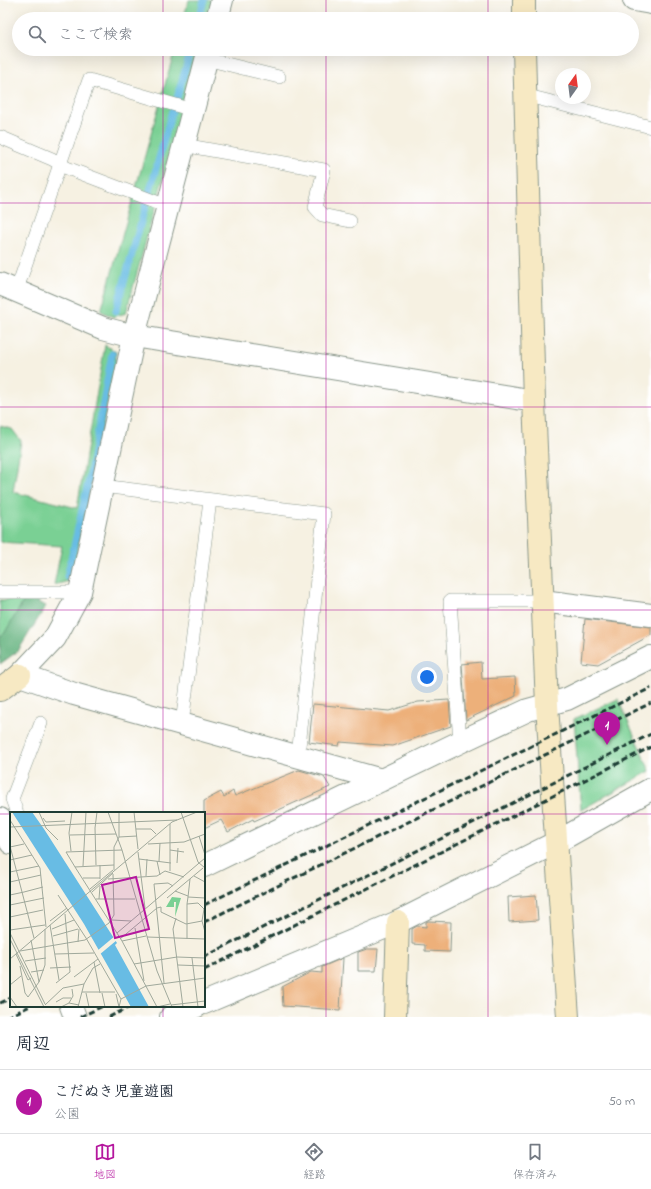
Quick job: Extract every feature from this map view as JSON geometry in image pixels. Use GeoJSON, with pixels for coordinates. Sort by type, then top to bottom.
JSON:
{"type":"FeatureCollection","features":[{"type":"Feature","properties":{"kind":"street"},"geometry":{"type":"LineString","coordinates":[[219,12],[222,0]]}},
{"type":"Feature","properties":{"kind":"street"},"geometry":{"type":"LineString","coordinates":[[524,0],[524,12]]}},
{"type":"Feature","properties":{"kind":"street"},"geometry":{"type":"LineString","coordinates":[[634,0],[651,3]]}},
{"type":"Feature","properties":{"kind":"street"},"geometry":{"type":"LineString","coordinates":[[0,690],[20,676],[55,638],[80,592],[134,336],[207,56]]}},
{"type":"Feature","properties":{"kind":"street"},"geometry":{"type":"LineString","coordinates":[[524,56],[534,401],[542,601],[547,705],[568,1017]]}},
{"type":"Feature","properties":{"kind":"street"},"geometry":{"type":"LineString","coordinates":[[8,288],[103,328],[134,336],[534,401]]}},
{"type":"Feature","properties":{"kind":"street"},"geometry":{"type":"LineString","coordinates":[[542,601],[651,615]]}},
{"type":"Feature","properties":{"kind":"street"},"geometry":{"type":"LineString","coordinates":[[205,866],[528,710],[567,699],[651,657]]}},
{"type":"Feature","properties":{"kind":"street"},"geometry":{"type":"LineString","coordinates":[[20,676],[74,694],[382,780]]}},
{"type":"Feature","properties":{"kind":"street"},"geometry":{"type":"LineString","coordinates":[[205,1003],[398,922],[557,842],[651,789]]}},
{"type":"Feature","properties":{"kind":"street"},"geometry":{"type":"LineString","coordinates":[[0,819],[10,841]]}},
{"type":"Feature","properties":{"kind":"street"},"geometry":{"type":"LineString","coordinates":[[394,1017],[398,922]]}},
{"type":"Feature","properties":{"kind":"street"},"geometry":{"type":"LineString","coordinates":[[71,1007],[75,1017]]}},
{"type":"Feature","properties":{"kind":"street"},"geometry":{"type":"LineString","coordinates":[[171,1017],[195,1007]]}},
{"type":"Feature","properties":{"kind":"lane"},"geometry":{"type":"LineString","coordinates":[[214,56],[279,78]]}},
{"type":"Feature","properties":{"kind":"lane"},"geometry":{"type":"LineString","coordinates":[[8,288],[60,164],[88,80],[193,110]]}},
{"type":"Feature","properties":{"kind":"lane"},"geometry":{"type":"LineString","coordinates":[[524,95],[651,127]]}},
{"type":"Feature","properties":{"kind":"lane"},"geometry":{"type":"LineString","coordinates":[[0,137],[60,164],[167,206]]}},
{"type":"Feature","properties":{"kind":"lane"},"geometry":{"type":"LineString","coordinates":[[183,145],[324,170],[315,207],[322,215],[350,221]]}},
{"type":"Feature","properties":{"kind":"lane"},"geometry":{"type":"LineString","coordinates":[[102,486],[324,514],[298,756]]}},
{"type":"Feature","properties":{"kind":"lane"},"geometry":{"type":"LineString","coordinates":[[182,724],[210,500]]}},
{"type":"Feature","properties":{"kind":"lane"},"geometry":{"type":"LineString","coordinates":[[0,592],[80,592]]}},
{"type":"Feature","properties":{"kind":"lane"},"geometry":{"type":"LineString","coordinates":[[460,742],[450,602],[542,601]]}},
{"type":"Feature","properties":{"kind":"lane"},"geometry":{"type":"LineString","coordinates":[[17,812],[12,799],[41,723]]}},
{"type":"Feature","properties":{"kind":"green space"},"geometry":{"type":"Polygon","coordinates":[[[189,0],[213,0],[209,12],[185,12],[189,0]]]}},
{"type":"Feature","properties":{"kind":"green space"},"geometry":{"type":"Polygon","coordinates":[[[173,56],[197,56],[126,313],[113,317],[101,311],[173,56]]]}},
{"type":"Feature","properties":{"kind":"green space"},"geometry":{"type":"Polygon","coordinates":[[[105,345],[116,352],[116,362],[73,575],[69,581],[54,585],[62,546],[0,542],[0,426],[12,429],[21,441],[13,492],[77,508],[105,345]]]}},
{"type":"Feature","properties":{"kind":"green space"},"geometry":{"type":"Polygon","coordinates":[[[26,597],[46,606],[18,651],[0,664],[0,636],[4,634],[26,597]]]}},
{"type":"Feature","properties":{"kind":"green space"},"geometry":{"type":"Polygon","coordinates":[[[40,599],[31,615],[0,650],[0,600],[40,599]]]}},
{"type":"Feature","properties":{"kind":"green space"},"geometry":{"type":"Polygon","coordinates":[[[618,699],[650,771],[581,810],[574,719],[618,699]]]}},
{"type":"Feature","properties":{"kind":"building"},"geometry":{"type":"Polygon","coordinates":[[[585,619],[651,627],[651,635],[598,664],[581,662],[585,619]]]}},
{"type":"Feature","properties":{"kind":"building"},"geometry":{"type":"Polygon","coordinates":[[[481,662],[482,679],[515,677],[516,696],[466,720],[462,664],[481,662]]]}},
{"type":"Feature","properties":{"kind":"building"},"geometry":{"type":"Polygon","coordinates":[[[449,700],[451,726],[393,746],[340,742],[339,746],[309,742],[313,704],[389,711],[418,702],[449,700]]]}},
{"type":"Feature","properties":{"kind":"building"},"geometry":{"type":"Polygon","coordinates":[[[299,770],[324,777],[330,787],[254,821],[253,819],[228,832],[221,820],[205,828],[204,801],[221,792],[224,797],[233,791],[235,796],[299,770]]]}},
{"type":"Feature","properties":{"kind":"building"},"geometry":{"type":"Polygon","coordinates":[[[536,895],[538,920],[509,922],[508,897],[536,895]]]}},
{"type":"Feature","properties":{"kind":"building"},"geometry":{"type":"Polygon","coordinates":[[[426,922],[451,922],[450,952],[425,951],[425,945],[412,944],[412,929],[417,926],[426,927],[426,922]]]}},
{"type":"Feature","properties":{"kind":"building"},"geometry":{"type":"Polygon","coordinates":[[[367,949],[378,949],[376,971],[358,971],[358,952],[367,949]]]}},
{"type":"Feature","properties":{"kind":"building"},"geometry":{"type":"Polygon","coordinates":[[[343,958],[340,1010],[283,1006],[282,987],[311,972],[322,973],[322,967],[343,958]]]}},
{"type":"Feature","properties":{"kind":"waterway"},"geometry":{"type":"LineString","coordinates":[[201,12],[204,0]]}},
{"type":"Feature","properties":{"kind":"waterway"},"geometry":{"type":"LineString","coordinates":[[177,98],[189,56]]}},
{"type":"Feature","properties":{"kind":"waterway"},"geometry":{"type":"LineString","coordinates":[[149,194],[172,111]]}},
{"type":"Feature","properties":{"kind":"waterway"},"geometry":{"type":"LineString","coordinates":[[116,311],[146,204]]}},
{"type":"Feature","properties":{"kind":"waterway"},"geometry":{"type":"LineString","coordinates":[[67,577],[89,479],[112,354]]}},
{"type":"Feature","properties":{"kind":"railway"},"geometry":{"type":"LineString","coordinates":[[205,905],[651,688]]}},
{"type":"Feature","properties":{"kind":"railway"},"geometry":{"type":"LineString","coordinates":[[205,922],[651,703]]}},
{"type":"Feature","properties":{"kind":"railway"},"geometry":{"type":"LineString","coordinates":[[205,957],[651,734]]}},
{"type":"Feature","properties":{"kind":"railway"},"geometry":{"type":"LineString","coordinates":[[205,970],[651,747]]}},
{"type":"Feature","properties":{"kind":"railway"},"geometry":{"type":"LineString","coordinates":[[0,1003],[10,998]]}},
{"type":"Feature","properties":{"kind":"railway"},"geometry":{"type":"LineString","coordinates":[[7,1017],[28,1007]]}},
{"type":"Feature","properties":{"kind":"railway"},"geometry":{"type":"LineString","coordinates":[[80,1017],[101,1007]]}},
{"type":"Feature","properties":{"kind":"railway"},"geometry":{"type":"LineString","coordinates":[[109,1017],[130,1007]]}},
{"type":"Feature","properties":{"kind":"place","name":"こだぬき児童遊園"},"geometry":{"type":"Point","coordinates":[607,745]}}]}
